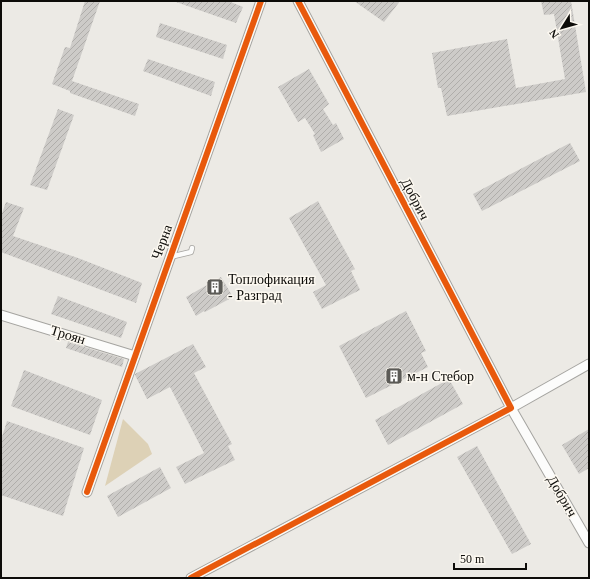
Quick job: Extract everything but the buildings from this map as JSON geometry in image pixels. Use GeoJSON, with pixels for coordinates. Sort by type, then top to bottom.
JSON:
{"type":"FeatureCollection","features":[{"type":"Feature","properties":{"kind":"street","name":"Черна"},"geometry":{"type":"LineString","coordinates":[[87,492],[261,1]]}},
{"type":"Feature","properties":{"kind":"street","name":"Добрич"},"geometry":{"type":"LineString","coordinates":[[298,1],[511,408],[589,543]]}},
{"type":"Feature","properties":{"kind":"street","name":"Троян"},"geometry":{"type":"LineString","coordinates":[[1,315],[135,356]]}},
{"type":"Feature","properties":{"kind":"street"},"geometry":{"type":"LineString","coordinates":[[191,578],[511,408],[589,364]]}},
{"type":"Feature","properties":{"kind":"lane"},"geometry":{"type":"LineString","coordinates":[[170,257],[190,252],[192,248]]}},
{"type":"Feature","properties":{"kind":"shaded area"},"geometry":{"type":"Polygon","coordinates":[[[123,419],[148,444],[152,454],[105,486],[123,419]]]}},
{"type":"Feature","properties":{"kind":"cycle path"},"geometry":{"type":"LineString","coordinates":[[87,492],[261,1]]}},
{"type":"Feature","properties":{"kind":"cycle path"},"geometry":{"type":"LineString","coordinates":[[191,578],[511,408],[298,1]]}},
{"type":"Feature","properties":{"kind":"place","name":"Топлофикация - Разград"},"geometry":{"type":"Point","coordinates":[215,287]}},
{"type":"Feature","properties":{"kind":"place","name":"м-н Стебор"},"geometry":{"type":"Point","coordinates":[394,376]}}]}
